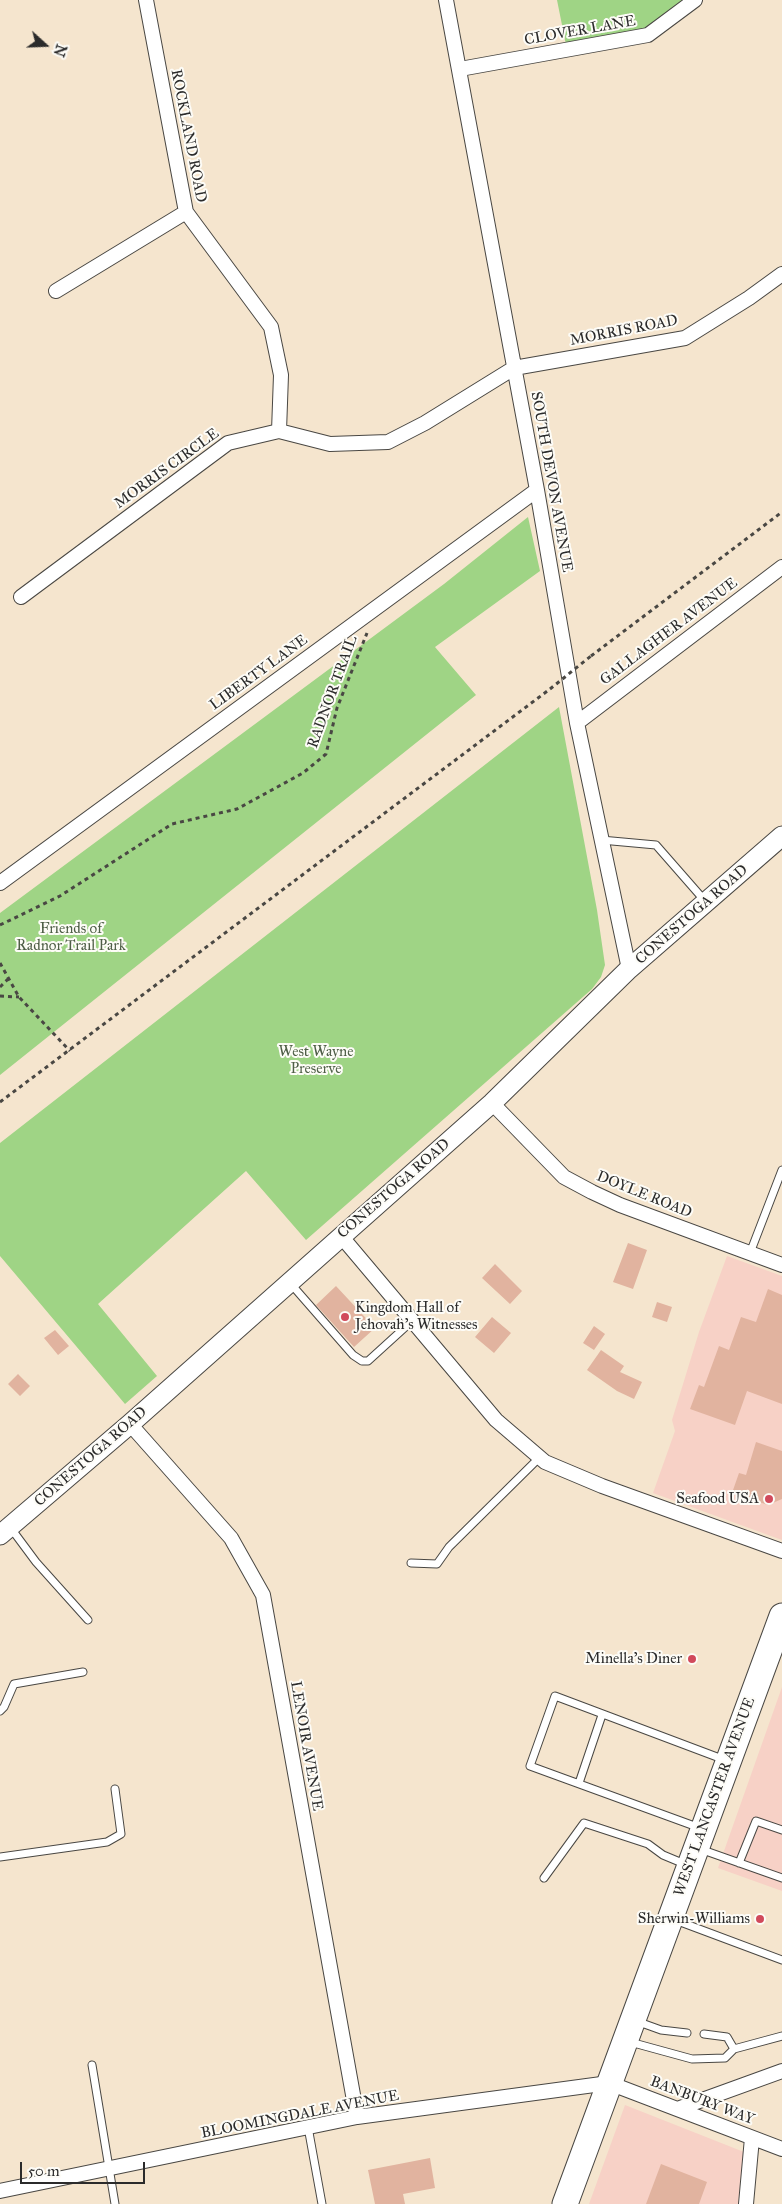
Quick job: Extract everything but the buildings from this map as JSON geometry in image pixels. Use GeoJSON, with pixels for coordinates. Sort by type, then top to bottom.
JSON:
{"type":"FeatureCollection","features":[{"type":"Feature","properties":{"kind":"highway","name":"WEST LANCASTER AVENUE"},"geometry":{"type":"LineString","coordinates":[[565,2204],[782,1616]]}},
{"type":"Feature","properties":{"kind":"main road","name":"CONESTOGA ROAD"},"geometry":{"type":"LineString","coordinates":[[5,1531],[130,1424],[492,1103],[629,970],[782,836]]}},
{"type":"Feature","properties":{"kind":"street","name":"ROCKLAND ROAD"},"geometry":{"type":"LineString","coordinates":[[146,0],[186,212],[272,327],[281,375],[279,431]]}},
{"type":"Feature","properties":{"kind":"street","name":"SOUTH DEVON AVENUE"},"geometry":{"type":"LineString","coordinates":[[446,0],[537,490],[577,723],[629,970]]}},
{"type":"Feature","properties":{"kind":"street","name":"CLOVER LANE"},"geometry":{"type":"LineString","coordinates":[[460,69],[648,35],[695,0]]}},
{"type":"Feature","properties":{"kind":"street"},"geometry":{"type":"LineString","coordinates":[[56,291],[186,212]]}},
{"type":"Feature","properties":{"kind":"street","name":"MORRIS ROAD"},"geometry":{"type":"LineString","coordinates":[[514,368],[685,338],[749,298],[782,274]]}},
{"type":"Feature","properties":{"kind":"street","name":"MORRIS CIRCLE"},"geometry":{"type":"LineString","coordinates":[[20,597],[228,443],[279,431],[330,444],[388,442],[425,423],[514,368]]}},
{"type":"Feature","properties":{"kind":"street","name":"LIBERTY LANE"},"geometry":{"type":"LineString","coordinates":[[0,883],[537,490]]}},
{"type":"Feature","properties":{"kind":"street","name":"GALLAGHER AVENUE"},"geometry":{"type":"LineString","coordinates":[[577,723],[782,567]]}},
{"type":"Feature","properties":{"kind":"street","name":"DOYLE ROAD"},"geometry":{"type":"LineString","coordinates":[[492,1103],[564,1177],[620,1205],[782,1265]]}},
{"type":"Feature","properties":{"kind":"street"},"geometry":{"type":"LineString","coordinates":[[341,1236],[496,1420],[545,1462],[602,1486],[782,1551]]}},
{"type":"Feature","properties":{"kind":"street","name":"LENOIR AVENUE"},"geometry":{"type":"LineString","coordinates":[[130,1424],[231,1538],[263,1595],[357,2117]]}},
{"type":"Feature","properties":{"kind":"street"},"geometry":{"type":"LineString","coordinates":[[680,2108],[782,2071]]}},
{"type":"Feature","properties":{"kind":"street","name":"BLOOMINGDALE AVENUE"},"geometry":{"type":"LineString","coordinates":[[0,2192],[357,2117],[609,2083]]}},
{"type":"Feature","properties":{"kind":"street","name":"BANBURY WAY"},"geometry":{"type":"LineString","coordinates":[[609,2083],[680,2108],[782,2149]]}},
{"type":"Feature","properties":{"kind":"street"},"geometry":{"type":"LineString","coordinates":[[746,2204],[752,2138]]}},
{"type":"Feature","properties":{"kind":"lane"},"geometry":{"type":"LineString","coordinates":[[601,840],[647,843],[656,846],[706,902]]}},
{"type":"Feature","properties":{"kind":"lane"},"geometry":{"type":"LineString","coordinates":[[750,1253],[782,1170]]}},
{"type":"Feature","properties":{"kind":"lane"},"geometry":{"type":"LineString","coordinates":[[289,1282],[353,1355],[362,1361],[368,1362],[412,1321]]}},
{"type":"Feature","properties":{"kind":"lane"},"geometry":{"type":"LineString","coordinates":[[411,1564],[437,1564],[449,1547],[540,1457]]}},
{"type":"Feature","properties":{"kind":"lane"},"geometry":{"type":"LineString","coordinates":[[5,1531],[36,1562],[88,1620]]}},
{"type":"Feature","properties":{"kind":"lane"},"geometry":{"type":"LineString","coordinates":[[0,1711],[4,1707],[14,1684],[83,1672]]}},
{"type":"Feature","properties":{"kind":"lane"},"geometry":{"type":"LineString","coordinates":[[728,1761],[555,1696],[530,1766],[579,1783],[696,1848],[782,1878]]}},
{"type":"Feature","properties":{"kind":"lane"},"geometry":{"type":"LineString","coordinates":[[579,1783],[602,1715]]}},
{"type":"Feature","properties":{"kind":"lane"},"geometry":{"type":"LineString","coordinates":[[0,1857],[107,1842],[121,1834],[115,1789]]}},
{"type":"Feature","properties":{"kind":"lane"},"geometry":{"type":"LineString","coordinates":[[739,1863],[756,1821],[782,1830]]}},
{"type":"Feature","properties":{"kind":"lane"},"geometry":{"type":"LineString","coordinates":[[544,1878],[584,1824],[648,1844],[663,1855],[696,1848]]}},
{"type":"Feature","properties":{"kind":"lane"},"geometry":{"type":"LineString","coordinates":[[670,1918],[782,1960]]}},
{"type":"Feature","properties":{"kind":"lane"},"geometry":{"type":"LineString","coordinates":[[628,2030],[661,2030],[687,2033]]}},
{"type":"Feature","properties":{"kind":"lane"},"geometry":{"type":"LineString","coordinates":[[628,2030],[692,2059],[725,2058],[734,2049],[782,2036]]}},
{"type":"Feature","properties":{"kind":"lane"},"geometry":{"type":"LineString","coordinates":[[704,2034],[727,2036],[734,2049]]}},
{"type":"Feature","properties":{"kind":"lane"},"geometry":{"type":"LineString","coordinates":[[92,2065],[115,2204]]}},
{"type":"Feature","properties":{"kind":"lane"},"geometry":{"type":"LineString","coordinates":[[308,2127],[322,2204]]}},
{"type":"Feature","properties":{"kind":"path"},"geometry":{"type":"LineString","coordinates":[[0,1102],[70,1052],[782,512]]}},
{"type":"Feature","properties":{"kind":"path","name":"RADNOR TRAIL"},"geometry":{"type":"LineString","coordinates":[[0,924],[60,896],[172,824],[237,809],[303,773],[326,754],[337,708],[369,627]]}},
{"type":"Feature","properties":{"kind":"path"},"geometry":{"type":"LineString","coordinates":[[0,963],[19,997],[70,1052]]}},
{"type":"Feature","properties":{"kind":"path"},"geometry":{"type":"LineString","coordinates":[[0,988],[9,978]]}},
{"type":"Feature","properties":{"kind":"path"},"geometry":{"type":"LineString","coordinates":[[0,996],[19,997]]}},
{"type":"Feature","properties":{"kind":"shaded area"},"geometry":{"type":"Polygon","coordinates":[[[727,1256],[782,1276],[782,1540],[653,1493],[675,1431],[672,1420],[699,1332],[727,1256]]]}},
{"type":"Feature","properties":{"kind":"shaded area"},"geometry":{"type":"Polygon","coordinates":[[[782,1687],[782,1891],[718,1868],[782,1687]]]}},
{"type":"Feature","properties":{"kind":"shaded area"},"geometry":{"type":"Polygon","coordinates":[[[625,2105],[744,2152],[738,2204],[589,2204],[625,2105]]]}},
{"type":"Feature","properties":{"kind":"green space"},"geometry":{"type":"Polygon","coordinates":[[[557,0],[695,0],[648,35],[567,50],[557,0]]]}},
{"type":"Feature","properties":{"kind":"green space","name":"Friends of Radnor Trail Park"},"geometry":{"type":"Polygon","coordinates":[[[528,517],[540,571],[435,647],[476,695],[0,1075],[0,913],[444,584],[528,517]]]}},
{"type":"Feature","properties":{"kind":"green space","name":"West Wayne Preserve"},"geometry":{"type":"Polygon","coordinates":[[[559,707],[597,910],[605,965],[601,977],[592,989],[306,1240],[246,1171],[98,1304],[157,1376],[125,1404],[0,1256],[0,1143],[559,707]]]}},
{"type":"Feature","properties":{"kind":"place","name":"Kingdom Hall of Jehovah's Witnesses"},"geometry":{"type":"Point","coordinates":[345,1317]}},
{"type":"Feature","properties":{"kind":"place","name":"Seafood USA"},"geometry":{"type":"Point","coordinates":[769,1499]}},
{"type":"Feature","properties":{"kind":"place","name":"Minella's Diner"},"geometry":{"type":"Point","coordinates":[692,1659]}},
{"type":"Feature","properties":{"kind":"place","name":"Sherwin-Williams"},"geometry":{"type":"Point","coordinates":[760,1919]}}]}
